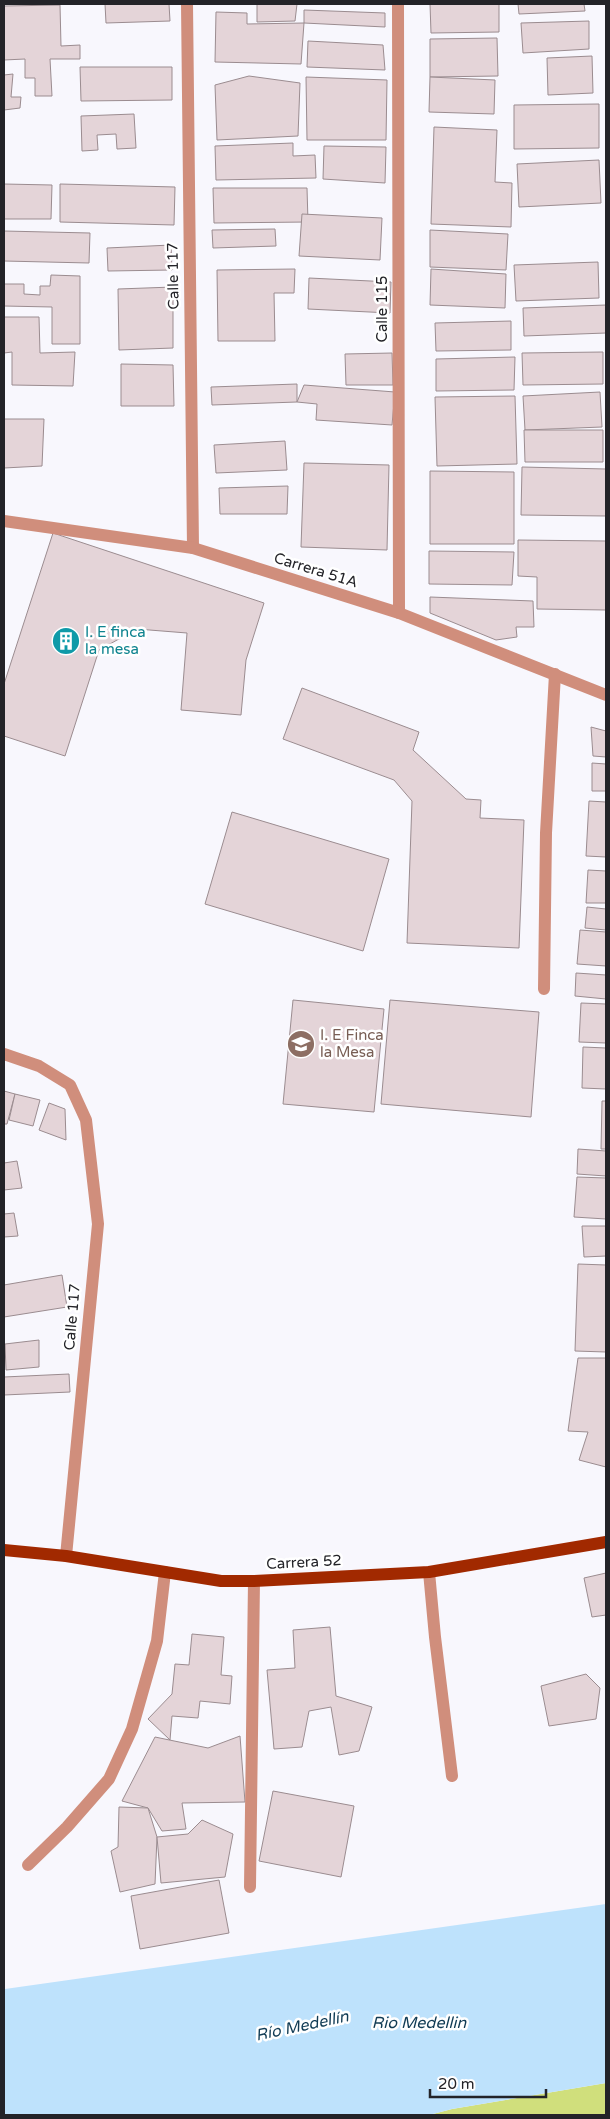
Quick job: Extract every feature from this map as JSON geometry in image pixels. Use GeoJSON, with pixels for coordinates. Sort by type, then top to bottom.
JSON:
{"type":"FeatureCollection","features":[{"type":"Feature","properties":{"kind":"main road","name":"Carrera 52"},"geometry":{"type":"LineString","coordinates":[[4,1550],[66,1556],[221,1580],[254,1581],[429,1572],[606,1542]]}},
{"type":"Feature","properties":{"kind":"street","name":"Calle 117"},"geometry":{"type":"LineString","coordinates":[[187,4],[193,548]]}},
{"type":"Feature","properties":{"kind":"street","name":"Calle 115"},"geometry":{"type":"LineString","coordinates":[[398,4],[399,614]]}},
{"type":"Feature","properties":{"kind":"street","name":"Carrera 51A"},"geometry":{"type":"LineString","coordinates":[[4,521],[193,548],[399,614],[606,695]]}},
{"type":"Feature","properties":{"kind":"street"},"geometry":{"type":"LineString","coordinates":[[544,989],[546,833],[554,674]]}},
{"type":"Feature","properties":{"kind":"street","name":"Calle 117"},"geometry":{"type":"LineString","coordinates":[[4,1054],[39,1066],[70,1085],[86,1120],[98,1224],[66,1556]]}},
{"type":"Feature","properties":{"kind":"street"},"geometry":{"type":"LineString","coordinates":[[28,1865],[67,1827],[109,1779],[132,1729],[156,1642],[165,1572]]}},
{"type":"Feature","properties":{"kind":"street"},"geometry":{"type":"LineString","coordinates":[[429,1572],[434,1636],[452,1776]]}},
{"type":"Feature","properties":{"kind":"street"},"geometry":{"type":"LineString","coordinates":[[250,1887],[254,1581]]}},
{"type":"Feature","properties":{"kind":"green space"},"geometry":{"type":"Polygon","coordinates":[[[606,2083],[606,2115],[429,2115],[452,2109],[606,2083]]]}},
{"type":"Feature","properties":{"kind":"water","name":"Rio Medellin"},"geometry":{"type":"Polygon","coordinates":[[[606,1904],[606,2083],[452,2109],[429,2115],[4,2115],[5,1989],[606,1904]]]}},
{"type":"Feature","properties":{"kind":"building"},"geometry":{"type":"Polygon","coordinates":[[[105,4],[169,4],[170,21],[106,23],[105,4]]]}},
{"type":"Feature","properties":{"kind":"building"},"geometry":{"type":"Polygon","coordinates":[[[257,4],[297,4],[295,21],[257,22],[257,4]]]}},
{"type":"Feature","properties":{"kind":"building"},"geometry":{"type":"Polygon","coordinates":[[[430,4],[499,4],[499,32],[431,33],[430,4]]]}},
{"type":"Feature","properties":{"kind":"building"},"geometry":{"type":"Polygon","coordinates":[[[518,4],[584,4],[585,11],[519,14],[518,4]]]}},
{"type":"Feature","properties":{"kind":"building"},"geometry":{"type":"Polygon","coordinates":[[[60,5],[61,46],[80,45],[80,59],[50,59],[52,96],[35,96],[35,78],[25,78],[25,59],[4,60],[4,6],[60,5]]]}},
{"type":"Feature","properties":{"kind":"building"},"geometry":{"type":"Polygon","coordinates":[[[304,10],[385,13],[385,27],[304,23],[304,10]]]}},
{"type":"Feature","properties":{"kind":"building"},"geometry":{"type":"Polygon","coordinates":[[[216,12],[247,13],[247,24],[304,23],[301,64],[215,62],[216,12]]]}},
{"type":"Feature","properties":{"kind":"building"},"geometry":{"type":"Polygon","coordinates":[[[589,21],[589,49],[523,53],[521,23],[589,21]]]}},
{"type":"Feature","properties":{"kind":"building"},"geometry":{"type":"Polygon","coordinates":[[[497,38],[498,76],[430,77],[430,39],[497,38]]]}},
{"type":"Feature","properties":{"kind":"building"},"geometry":{"type":"Polygon","coordinates":[[[308,41],[383,45],[385,70],[307,67],[308,41]]]}},
{"type":"Feature","properties":{"kind":"building"},"geometry":{"type":"Polygon","coordinates":[[[592,56],[593,93],[548,95],[547,58],[592,56]]]}},
{"type":"Feature","properties":{"kind":"building"},"geometry":{"type":"Polygon","coordinates":[[[80,67],[172,67],[172,100],[81,101],[80,67]]]}},
{"type":"Feature","properties":{"kind":"building"},"geometry":{"type":"Polygon","coordinates":[[[13,74],[11,97],[21,97],[20,108],[4,110],[4,75],[13,74]]]}},
{"type":"Feature","properties":{"kind":"building"},"geometry":{"type":"Polygon","coordinates":[[[249,76],[300,83],[298,136],[217,140],[215,85],[249,76]]]}},
{"type":"Feature","properties":{"kind":"building"},"geometry":{"type":"Polygon","coordinates":[[[306,77],[387,80],[386,140],[307,140],[306,77]]]}},
{"type":"Feature","properties":{"kind":"building"},"geometry":{"type":"Polygon","coordinates":[[[430,77],[495,80],[494,114],[429,112],[430,77]]]}},
{"type":"Feature","properties":{"kind":"building"},"geometry":{"type":"Polygon","coordinates":[[[599,104],[599,148],[514,149],[514,105],[599,104]]]}},
{"type":"Feature","properties":{"kind":"building"},"geometry":{"type":"Polygon","coordinates":[[[134,114],[136,148],[117,149],[116,134],[97,135],[98,150],[82,151],[81,116],[134,114]]]}},
{"type":"Feature","properties":{"kind":"building"},"geometry":{"type":"Polygon","coordinates":[[[434,127],[497,130],[495,182],[512,183],[511,227],[431,224],[434,127]]]}},
{"type":"Feature","properties":{"kind":"building"},"geometry":{"type":"Polygon","coordinates":[[[293,143],[293,156],[315,155],[316,178],[216,180],[215,146],[293,143]]]}},
{"type":"Feature","properties":{"kind":"building"},"geometry":{"type":"Polygon","coordinates":[[[324,146],[386,147],[385,183],[323,179],[324,146]]]}},
{"type":"Feature","properties":{"kind":"building"},"geometry":{"type":"Polygon","coordinates":[[[599,160],[601,203],[519,207],[517,164],[599,160]]]}},
{"type":"Feature","properties":{"kind":"building"},"geometry":{"type":"Polygon","coordinates":[[[4,184],[52,185],[51,219],[4,219],[4,184]]]}},
{"type":"Feature","properties":{"kind":"building"},"geometry":{"type":"Polygon","coordinates":[[[60,184],[175,187],[174,225],[60,222],[60,184]]]}},
{"type":"Feature","properties":{"kind":"building"},"geometry":{"type":"Polygon","coordinates":[[[213,188],[307,188],[308,222],[214,223],[213,188]]]}},
{"type":"Feature","properties":{"kind":"building"},"geometry":{"type":"Polygon","coordinates":[[[302,214],[382,218],[380,260],[299,256],[302,214]]]}},
{"type":"Feature","properties":{"kind":"building"},"geometry":{"type":"Polygon","coordinates":[[[275,229],[276,246],[213,248],[212,230],[275,229]]]}},
{"type":"Feature","properties":{"kind":"building"},"geometry":{"type":"Polygon","coordinates":[[[430,230],[508,234],[506,270],[430,267],[430,230]]]}},
{"type":"Feature","properties":{"kind":"building"},"geometry":{"type":"Polygon","coordinates":[[[4,231],[90,233],[89,263],[4,261],[4,231]]]}},
{"type":"Feature","properties":{"kind":"building"},"geometry":{"type":"Polygon","coordinates":[[[171,245],[172,270],[108,271],[107,248],[171,245]]]}},
{"type":"Feature","properties":{"kind":"building"},"geometry":{"type":"Polygon","coordinates":[[[598,262],[599,298],[516,301],[514,265],[598,262]]]}},
{"type":"Feature","properties":{"kind":"building"},"geometry":{"type":"Polygon","coordinates":[[[295,269],[294,293],[274,293],[275,341],[218,341],[217,270],[295,269]]]}},
{"type":"Feature","properties":{"kind":"building"},"geometry":{"type":"Polygon","coordinates":[[[431,269],[506,274],[505,308],[430,305],[431,269]]]}},
{"type":"Feature","properties":{"kind":"building"},"geometry":{"type":"Polygon","coordinates":[[[51,275],[80,276],[80,344],[52,344],[52,307],[4,306],[4,284],[24,284],[24,294],[40,295],[40,286],[50,286],[51,275]]]}},
{"type":"Feature","properties":{"kind":"building"},"geometry":{"type":"Polygon","coordinates":[[[309,278],[391,282],[390,313],[308,309],[309,278]]]}},
{"type":"Feature","properties":{"kind":"building"},"geometry":{"type":"Polygon","coordinates":[[[173,287],[173,348],[119,350],[118,289],[173,287]]]}},
{"type":"Feature","properties":{"kind":"building"},"geometry":{"type":"Polygon","coordinates":[[[606,305],[606,333],[524,336],[523,308],[606,305]]]}},
{"type":"Feature","properties":{"kind":"building"},"geometry":{"type":"Polygon","coordinates":[[[4,317],[39,317],[40,353],[75,352],[73,386],[12,385],[12,352],[4,353],[4,317]]]}},
{"type":"Feature","properties":{"kind":"building"},"geometry":{"type":"Polygon","coordinates":[[[511,321],[511,350],[436,351],[435,323],[511,321]]]}},
{"type":"Feature","properties":{"kind":"building"},"geometry":{"type":"Polygon","coordinates":[[[603,352],[603,384],[523,385],[522,353],[603,352]]]}},
{"type":"Feature","properties":{"kind":"building"},"geometry":{"type":"Polygon","coordinates":[[[392,353],[393,385],[346,385],[345,354],[392,353]]]}},
{"type":"Feature","properties":{"kind":"building"},"geometry":{"type":"Polygon","coordinates":[[[515,357],[514,390],[436,391],[436,359],[515,357]]]}},
{"type":"Feature","properties":{"kind":"building"},"geometry":{"type":"Polygon","coordinates":[[[121,364],[173,365],[174,406],[121,406],[121,364]]]}},
{"type":"Feature","properties":{"kind":"building"},"geometry":{"type":"Polygon","coordinates":[[[297,384],[297,402],[212,405],[211,387],[297,384]]]}},
{"type":"Feature","properties":{"kind":"building"},"geometry":{"type":"Polygon","coordinates":[[[304,385],[395,392],[392,425],[316,420],[317,404],[297,402],[304,385]]]}},
{"type":"Feature","properties":{"kind":"building"},"geometry":{"type":"Polygon","coordinates":[[[600,392],[602,427],[525,430],[523,396],[600,392]]]}},
{"type":"Feature","properties":{"kind":"building"},"geometry":{"type":"Polygon","coordinates":[[[515,396],[517,464],[437,466],[435,397],[515,396]]]}},
{"type":"Feature","properties":{"kind":"building"},"geometry":{"type":"Polygon","coordinates":[[[4,419],[44,419],[42,466],[4,468],[4,419]]]}},
{"type":"Feature","properties":{"kind":"building"},"geometry":{"type":"Polygon","coordinates":[[[524,430],[603,430],[603,462],[525,462],[524,430]]]}},
{"type":"Feature","properties":{"kind":"building"},"geometry":{"type":"Polygon","coordinates":[[[285,441],[287,470],[216,473],[214,445],[285,441]]]}},
{"type":"Feature","properties":{"kind":"building"},"geometry":{"type":"Polygon","coordinates":[[[304,463],[389,465],[387,550],[301,547],[304,463]]]}},
{"type":"Feature","properties":{"kind":"building"},"geometry":{"type":"Polygon","coordinates":[[[522,467],[606,469],[606,516],[521,515],[522,467]]]}},
{"type":"Feature","properties":{"kind":"building"},"geometry":{"type":"Polygon","coordinates":[[[430,471],[514,472],[514,544],[430,544],[430,471]]]}},
{"type":"Feature","properties":{"kind":"building"},"geometry":{"type":"Polygon","coordinates":[[[288,486],[287,514],[220,514],[219,488],[288,486]]]}},
{"type":"Feature","properties":{"kind":"building","name":"I. E finca la mesa"},"geometry":{"type":"Polygon","coordinates":[[[53,533],[264,603],[246,660],[241,715],[181,710],[187,633],[137,629],[99,650],[65,756],[4,736],[4,684],[53,533]]]}},
{"type":"Feature","properties":{"kind":"building"},"geometry":{"type":"Polygon","coordinates":[[[518,540],[606,541],[606,610],[537,609],[537,577],[518,576],[518,540]]]}},
{"type":"Feature","properties":{"kind":"building"},"geometry":{"type":"Polygon","coordinates":[[[429,551],[514,552],[512,585],[429,584],[429,551]]]}},
{"type":"Feature","properties":{"kind":"building"},"geometry":{"type":"Polygon","coordinates":[[[430,597],[533,601],[534,627],[516,627],[517,637],[496,640],[430,613],[430,597]]]}},
{"type":"Feature","properties":{"kind":"building"},"geometry":{"type":"Polygon","coordinates":[[[302,688],[419,732],[413,750],[466,799],[481,800],[480,818],[524,820],[519,948],[407,943],[412,801],[394,780],[283,739],[302,688]]]}},
{"type":"Feature","properties":{"kind":"building"},"geometry":{"type":"Polygon","coordinates":[[[591,727],[606,731],[606,757],[593,756],[591,727]]]}},
{"type":"Feature","properties":{"kind":"building"},"geometry":{"type":"Polygon","coordinates":[[[592,763],[606,764],[606,791],[592,791],[592,763]]]}},
{"type":"Feature","properties":{"kind":"building"},"geometry":{"type":"Polygon","coordinates":[[[589,801],[606,802],[606,857],[586,856],[589,801]]]}},
{"type":"Feature","properties":{"kind":"building"},"geometry":{"type":"Polygon","coordinates":[[[232,812],[389,859],[363,951],[205,904],[232,812]]]}},
{"type":"Feature","properties":{"kind":"building"},"geometry":{"type":"Polygon","coordinates":[[[588,870],[606,871],[606,903],[586,903],[588,870]]]}},
{"type":"Feature","properties":{"kind":"building"},"geometry":{"type":"Polygon","coordinates":[[[587,907],[606,909],[606,930],[585,928],[587,907]]]}},
{"type":"Feature","properties":{"kind":"building"},"geometry":{"type":"Polygon","coordinates":[[[580,930],[606,932],[606,966],[577,964],[580,930]]]}},
{"type":"Feature","properties":{"kind":"building"},"geometry":{"type":"Polygon","coordinates":[[[576,973],[606,975],[606,999],[575,996],[576,973]]]}},
{"type":"Feature","properties":{"kind":"building"},"geometry":{"type":"Polygon","coordinates":[[[293,1000],[384,1009],[374,1112],[283,1104],[293,1000]]]}},
{"type":"Feature","properties":{"kind":"building"},"geometry":{"type":"Polygon","coordinates":[[[390,1000],[539,1012],[531,1117],[381,1104],[390,1000]]]}},
{"type":"Feature","properties":{"kind":"building"},"geometry":{"type":"Polygon","coordinates":[[[581,1003],[606,1004],[606,1043],[579,1042],[581,1003]]]}},
{"type":"Feature","properties":{"kind":"building"},"geometry":{"type":"Polygon","coordinates":[[[583,1047],[606,1048],[606,1089],[582,1088],[583,1047]]]}},
{"type":"Feature","properties":{"kind":"building"},"geometry":{"type":"Polygon","coordinates":[[[4,1091],[15,1094],[7,1124],[4,1124],[4,1091]]]}},
{"type":"Feature","properties":{"kind":"building"},"geometry":{"type":"Polygon","coordinates":[[[15,1094],[40,1100],[33,1126],[9,1120],[15,1094]]]}},
{"type":"Feature","properties":{"kind":"building"},"geometry":{"type":"Polygon","coordinates":[[[602,1101],[606,1101],[606,1149],[601,1149],[602,1101]]]}},
{"type":"Feature","properties":{"kind":"building"},"geometry":{"type":"Polygon","coordinates":[[[49,1103],[65,1109],[66,1140],[39,1130],[49,1103]]]}},
{"type":"Feature","properties":{"kind":"building"},"geometry":{"type":"Polygon","coordinates":[[[578,1149],[606,1151],[606,1176],[577,1174],[578,1149]]]}},
{"type":"Feature","properties":{"kind":"building"},"geometry":{"type":"Polygon","coordinates":[[[17,1161],[22,1188],[4,1190],[4,1163],[17,1161]]]}},
{"type":"Feature","properties":{"kind":"building"},"geometry":{"type":"Polygon","coordinates":[[[577,1177],[606,1178],[606,1219],[574,1217],[577,1177]]]}},
{"type":"Feature","properties":{"kind":"building"},"geometry":{"type":"Polygon","coordinates":[[[14,1213],[18,1236],[4,1237],[4,1214],[14,1213]]]}},
{"type":"Feature","properties":{"kind":"building"},"geometry":{"type":"Polygon","coordinates":[[[582,1226],[606,1226],[606,1256],[584,1257],[582,1226]]]}},
{"type":"Feature","properties":{"kind":"building"},"geometry":{"type":"Polygon","coordinates":[[[578,1264],[606,1265],[606,1352],[575,1351],[578,1264]]]}},
{"type":"Feature","properties":{"kind":"building"},"geometry":{"type":"Polygon","coordinates":[[[62,1275],[67,1307],[4,1317],[4,1285],[62,1275]]]}},
{"type":"Feature","properties":{"kind":"building"},"geometry":{"type":"Polygon","coordinates":[[[39,1340],[39,1367],[6,1370],[5,1344],[39,1340]]]}},
{"type":"Feature","properties":{"kind":"building"},"geometry":{"type":"Polygon","coordinates":[[[578,1358],[606,1358],[606,1467],[579,1460],[588,1432],[568,1431],[578,1358]]]}},
{"type":"Feature","properties":{"kind":"building"},"geometry":{"type":"Polygon","coordinates":[[[69,1374],[70,1392],[4,1395],[4,1377],[69,1374]]]}},
{"type":"Feature","properties":{"kind":"building"},"geometry":{"type":"Polygon","coordinates":[[[606,1573],[606,1615],[592,1617],[584,1578],[606,1573]]]}},
{"type":"Feature","properties":{"kind":"building"},"geometry":{"type":"Polygon","coordinates":[[[330,1627],[336,1696],[372,1707],[359,1751],[339,1755],[331,1707],[309,1711],[302,1747],[274,1749],[267,1670],[295,1668],[293,1630],[330,1627]]]}},
{"type":"Feature","properties":{"kind":"building"},"geometry":{"type":"Polygon","coordinates":[[[192,1634],[224,1637],[221,1675],[232,1676],[230,1704],[200,1701],[198,1718],[172,1716],[170,1740],[148,1719],[172,1694],[175,1664],[189,1665],[192,1634]]]}},
{"type":"Feature","properties":{"kind":"building"},"geometry":{"type":"Polygon","coordinates":[[[586,1674],[600,1688],[596,1719],[549,1726],[541,1686],[586,1674]]]}},
{"type":"Feature","properties":{"kind":"building"},"geometry":{"type":"Polygon","coordinates":[[[240,1736],[245,1802],[182,1803],[186,1829],[162,1831],[148,1808],[122,1801],[155,1737],[208,1748],[240,1736]]]}},
{"type":"Feature","properties":{"kind":"building"},"geometry":{"type":"Polygon","coordinates":[[[273,1791],[354,1806],[341,1877],[259,1861],[273,1791]]]}},
{"type":"Feature","properties":{"kind":"building"},"geometry":{"type":"Polygon","coordinates":[[[119,1807],[148,1808],[157,1837],[155,1884],[120,1892],[111,1851],[118,1847],[119,1807]]]}},
{"type":"Feature","properties":{"kind":"building"},"geometry":{"type":"Polygon","coordinates":[[[202,1820],[233,1834],[225,1877],[161,1883],[157,1837],[188,1834],[202,1820]]]}},
{"type":"Feature","properties":{"kind":"building"},"geometry":{"type":"Polygon","coordinates":[[[219,1880],[229,1933],[140,1949],[131,1896],[219,1880]]]}},
{"type":"Feature","properties":{"kind":"place","name":"I. E finca la mesa"},"geometry":{"type":"Point","coordinates":[66,641]}},
{"type":"Feature","properties":{"kind":"place","name":"I. E Finca la Mesa"},"geometry":{"type":"Point","coordinates":[301,1044]}},
{"type":"Feature","properties":{"kind":"water label","name":"Río Medellín"},"geometry":{"type":"Point","coordinates":[302,2026]}}]}
